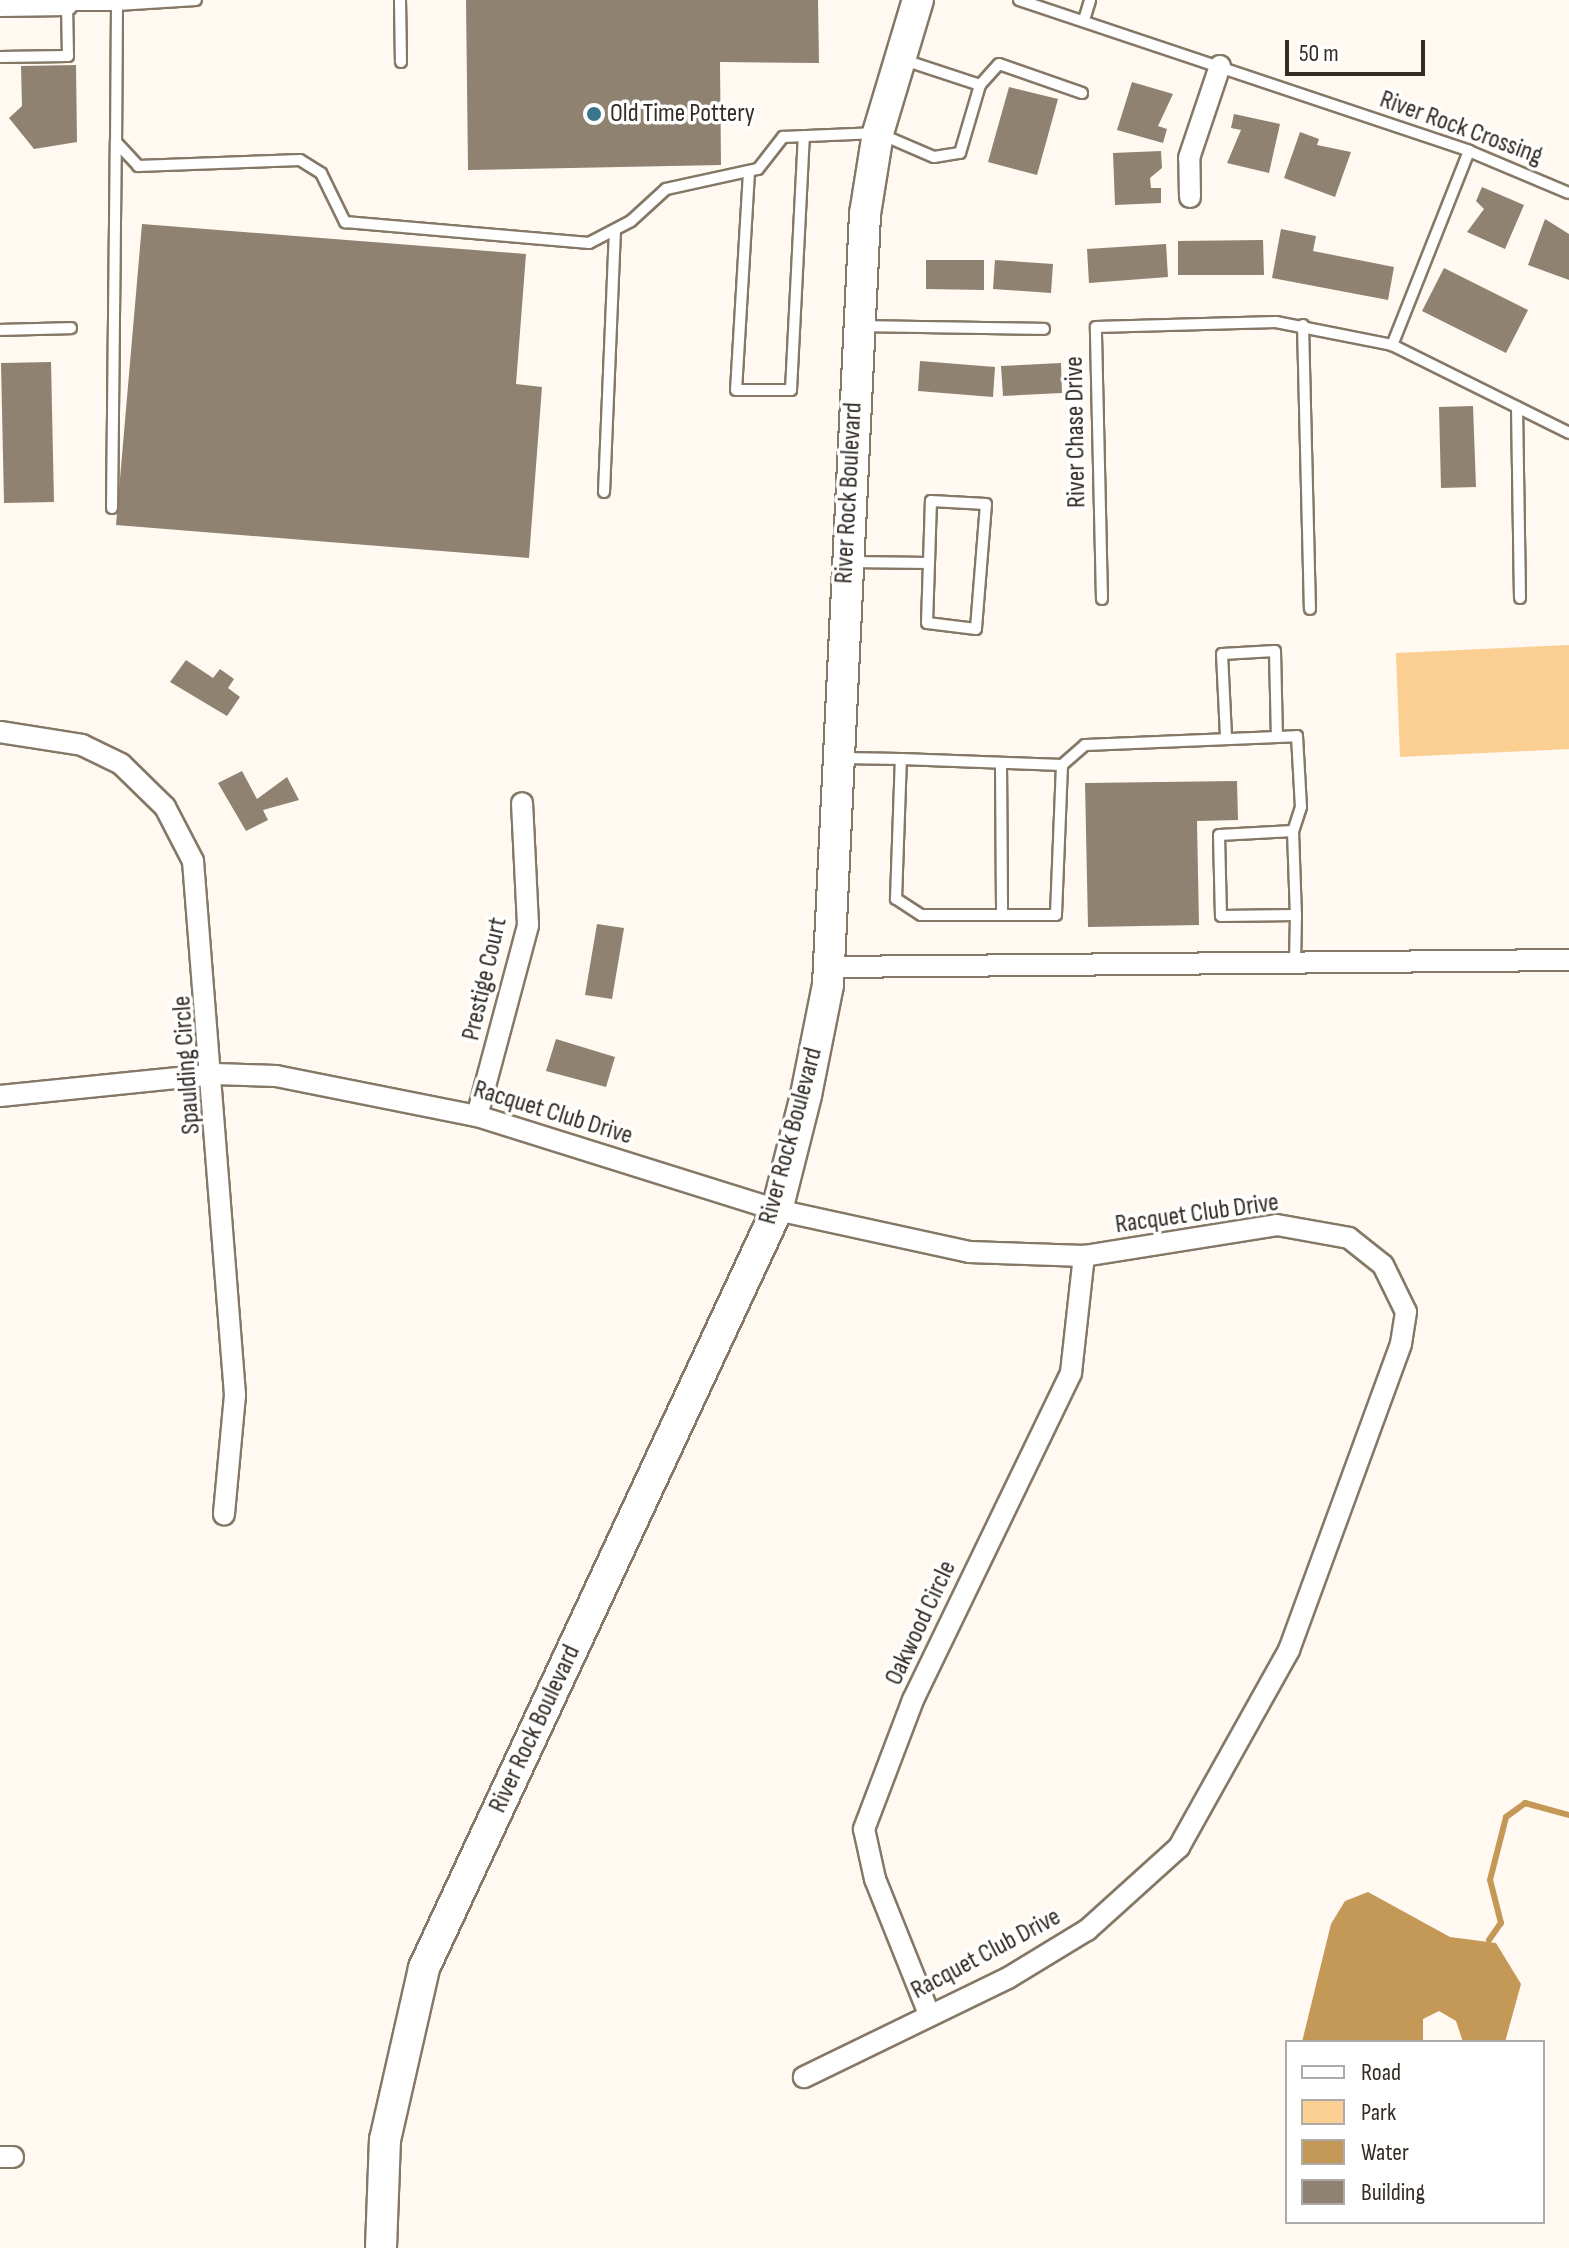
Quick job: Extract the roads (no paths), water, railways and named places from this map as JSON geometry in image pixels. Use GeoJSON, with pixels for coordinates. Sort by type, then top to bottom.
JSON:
{"type":"FeatureCollection","features":[{"type":"Feature","properties":{"kind":"street","name":"River Rock Boulevard"},"geometry":{"type":"LineString","coordinates":[[381,2248],[385,2140],[424,1968],[777,1210],[829,967],[840,758],[845,562],[859,326],[878,133],[918,0]]}},
{"type":"Feature","properties":{"kind":"street"},"geometry":{"type":"LineString","coordinates":[[0,6],[67,3]]}},
{"type":"Feature","properties":{"kind":"street"},"geometry":{"type":"LineString","coordinates":[[1190,197],[1189,158],[1220,66]]}},
{"type":"Feature","properties":{"kind":"street","name":"Spaulding Circle"},"geometry":{"type":"LineString","coordinates":[[0,732],[82,745],[121,764],[165,807],[193,861],[215,1074],[235,1395],[224,1514]]}},
{"type":"Feature","properties":{"kind":"street","name":"Prestige Court"},"geometry":{"type":"LineString","coordinates":[[477,1116],[528,925],[522,803]]}},
{"type":"Feature","properties":{"kind":"street"},"geometry":{"type":"LineString","coordinates":[[829,967],[1559,960]]}},
{"type":"Feature","properties":{"kind":"street","name":"Racquet Club Drive"},"geometry":{"type":"LineString","coordinates":[[0,1096],[215,1074],[350,1085],[477,1116],[777,1210],[969,1252],[1084,1256],[1277,1225],[1313,1228],[1349,1238],[1383,1265],[1406,1312],[1401,1344],[1289,1650],[1179,1847],[1087,1930],[804,2077]]}},
{"type":"Feature","properties":{"kind":"street","name":"Oakwood Circle"},"geometry":{"type":"LineString","coordinates":[[929,2014],[875,1879],[864,1829],[913,1700],[1071,1373],[1084,1256]]}},
{"type":"Feature","properties":{"kind":"lane"},"geometry":{"type":"LineString","coordinates":[[0,57],[68,56],[67,3],[117,5],[196,0]]}},
{"type":"Feature","properties":{"kind":"lane"},"geometry":{"type":"LineString","coordinates":[[400,0],[401,62]]}},
{"type":"Feature","properties":{"kind":"lane","name":"River Rock Crossing"},"geometry":{"type":"LineString","coordinates":[[1019,0],[1469,151],[1567,192]]}},
{"type":"Feature","properties":{"kind":"lane"},"geometry":{"type":"LineString","coordinates":[[1084,20],[1090,0]]}},
{"type":"Feature","properties":{"kind":"lane"},"geometry":{"type":"LineString","coordinates":[[112,508],[117,5]]}},
{"type":"Feature","properties":{"kind":"lane"},"geometry":{"type":"LineString","coordinates":[[900,58],[980,85]]}},
{"type":"Feature","properties":{"kind":"lane"},"geometry":{"type":"LineString","coordinates":[[116,142],[138,166],[300,160],[321,173],[345,222],[589,243],[615,230],[666,189],[749,172],[783,137],[878,133],[948,160],[960,153],[980,85],[999,64],[1082,93]]}},
{"type":"Feature","properties":{"kind":"lane"},"geometry":{"type":"LineString","coordinates":[[749,172],[736,390],[791,390],[804,136]]}},
{"type":"Feature","properties":{"kind":"lane"},"geometry":{"type":"LineString","coordinates":[[1392,345],[1469,151]]}},
{"type":"Feature","properties":{"kind":"lane"},"geometry":{"type":"LineString","coordinates":[[1567,192],[1569,179]]}},
{"type":"Feature","properties":{"kind":"lane"},"geometry":{"type":"LineString","coordinates":[[604,492],[615,230]]}},
{"type":"Feature","properties":{"kind":"lane"},"geometry":{"type":"LineString","coordinates":[[1303,325],[1310,609]]}},
{"type":"Feature","properties":{"kind":"lane","name":"River Chase Drive"},"geometry":{"type":"LineString","coordinates":[[1102,599],[1096,327],[1303,325],[1392,345],[1569,433]]}},
{"type":"Feature","properties":{"kind":"lane"},"geometry":{"type":"LineString","coordinates":[[859,326],[1044,329]]}},
{"type":"Feature","properties":{"kind":"lane"},"geometry":{"type":"LineString","coordinates":[[0,330],[71,328]]}},
{"type":"Feature","properties":{"kind":"lane"},"geometry":{"type":"LineString","coordinates":[[1517,407],[1520,598]]}},
{"type":"Feature","properties":{"kind":"lane"},"geometry":{"type":"LineString","coordinates":[[931,501],[986,504],[976,629],[927,623],[929,563],[931,501]]}},
{"type":"Feature","properties":{"kind":"lane"},"geometry":{"type":"LineString","coordinates":[[845,562],[929,563]]}},
{"type":"Feature","properties":{"kind":"lane"},"geometry":{"type":"LineString","coordinates":[[1226,736],[1222,654],[1275,651],[1277,736]]}},
{"type":"Feature","properties":{"kind":"lane"},"geometry":{"type":"LineString","coordinates":[[840,758],[1062,765],[1085,745],[1226,736],[1297,736],[1301,807],[1293,831],[1295,961]]}},
{"type":"Feature","properties":{"kind":"lane"},"geometry":{"type":"LineString","coordinates":[[901,759],[896,899],[921,915],[1056,915],[1062,765]]}},
{"type":"Feature","properties":{"kind":"lane"},"geometry":{"type":"LineString","coordinates":[[1001,763],[1002,915]]}},
{"type":"Feature","properties":{"kind":"lane"},"geometry":{"type":"LineString","coordinates":[[1293,831],[1219,835],[1221,916],[1296,915]]}},
{"type":"Feature","properties":{"kind":"water"},"geometry":{"type":"Polygon","coordinates":[[[1368,1892],[1450,1937],[1496,1943],[1521,1984],[1506,2040],[1462,2040],[1456,2021],[1439,2011],[1423,2019],[1423,2040],[1302,2040],[1331,1924],[1345,1901],[1368,1892]]]}},
{"type":"Feature","properties":{"kind":"waterway"},"geometry":{"type":"LineString","coordinates":[[1489,1940],[1501,1923],[1490,1880],[1506,1817],[1525,1803],[1569,1815]]}},
{"type":"Feature","properties":{"kind":"place","name":"Old Time Pottery"},"geometry":{"type":"Point","coordinates":[594,114]}}]}
